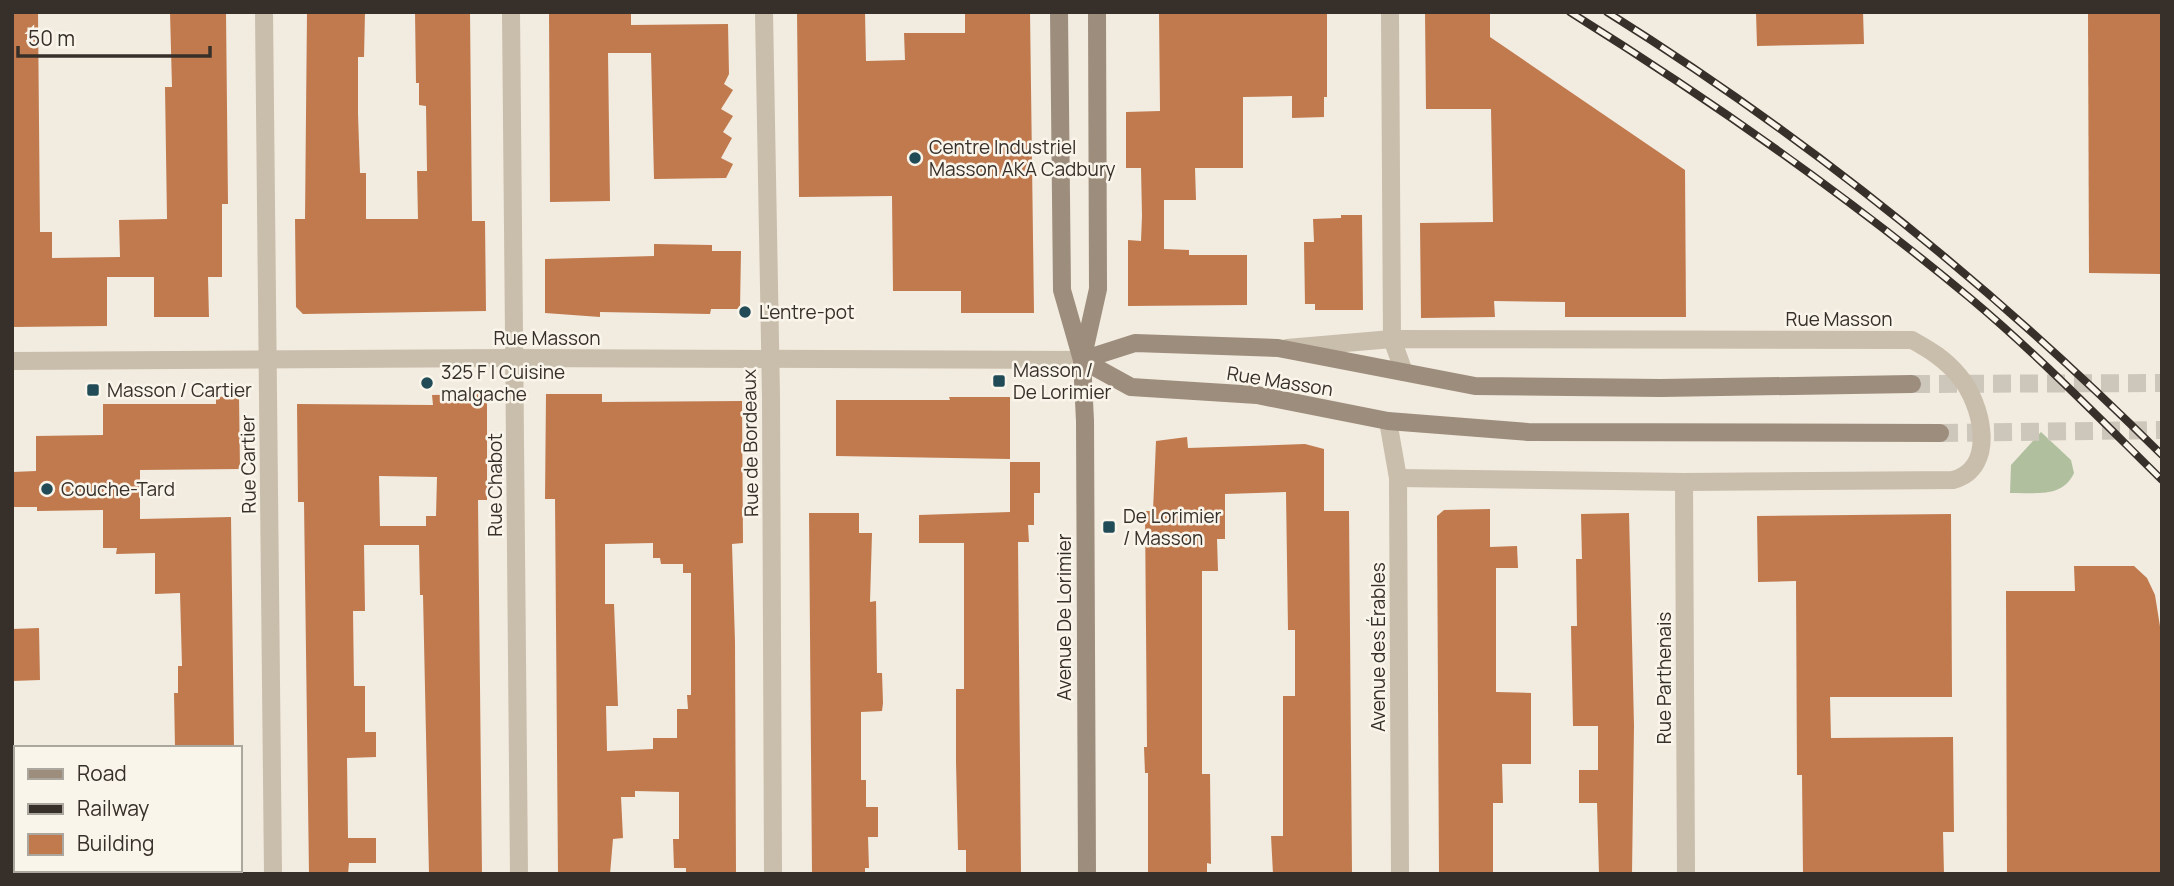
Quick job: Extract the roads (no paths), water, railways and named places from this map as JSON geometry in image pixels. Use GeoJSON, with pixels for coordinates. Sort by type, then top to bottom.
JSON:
{"type":"FeatureCollection","features":[{"type":"Feature","properties":{"kind":"street","name":"Rue Cartier"},"geometry":{"type":"LineString","coordinates":[[264,12],[273,874]]}},
{"type":"Feature","properties":{"kind":"street","name":"Rue Chabot"},"geometry":{"type":"LineString","coordinates":[[510,12],[516,358],[519,874]]}},
{"type":"Feature","properties":{"kind":"street","name":"Rue de Bordeaux"},"geometry":{"type":"LineString","coordinates":[[764,12],[770,360],[773,874]]}},
{"type":"Feature","properties":{"kind":"street","name":"Avenue De Lorimier"},"geometry":{"type":"LineString","coordinates":[[1059,12],[1062,290],[1082,360]]}},
{"type":"Feature","properties":{"kind":"street","name":"Avenue De Lorimier"},"geometry":{"type":"LineString","coordinates":[[1087,874],[1082,360],[1098,289],[1097,12]]}},
{"type":"Feature","properties":{"kind":"street"},"geometry":{"type":"LineString","coordinates":[[1390,12],[1392,339],[1404,372]]}},
{"type":"Feature","properties":{"kind":"street","name":"Rue Masson"},"geometry":{"type":"LineString","coordinates":[[12,361],[516,358],[1082,360],[1135,343],[1278,348],[1392,339],[1912,340],[1940,355],[1961,377],[1977,405],[1982,444],[1977,466],[1968,476],[1953,480],[1684,482],[1398,478]]}},
{"type":"Feature","properties":{"kind":"street","name":"Rue Masson"},"geometry":{"type":"LineString","coordinates":[[1278,348],[1475,386],[1661,388],[1912,384]]}},
{"type":"Feature","properties":{"kind":"street","name":"Rue Masson"},"geometry":{"type":"LineString","coordinates":[[1082,360],[1131,387],[1257,395],[1388,421],[1528,432],[1940,433]]}},
{"type":"Feature","properties":{"kind":"street","name":"Avenue des Érables"},"geometry":{"type":"LineString","coordinates":[[1388,421],[1398,478],[1400,874]]}},
{"type":"Feature","properties":{"kind":"street","name":"Rue Parthenais"},"geometry":{"type":"LineString","coordinates":[[1684,482],[1686,874]]}},
{"type":"Feature","properties":{"kind":"tunnel"},"geometry":{"type":"LineString","coordinates":[[1912,384],[2162,383]]}},
{"type":"Feature","properties":{"kind":"tunnel"},"geometry":{"type":"LineString","coordinates":[[1940,433],[2162,430]]}},
{"type":"Feature","properties":{"kind":"railway"},"geometry":{"type":"LineString","coordinates":[[1570,12],[1775,148],[1874,221],[2020,341],[2162,480]]}},
{"type":"Feature","properties":{"kind":"railway"},"geometry":{"type":"LineString","coordinates":[[1607,12],[1754,110],[1896,218],[2033,333],[2162,455]]}},
{"type":"Feature","properties":{"kind":"place","name":"Centre Industriel Masson AKA Cadbury"},"geometry":{"type":"Point","coordinates":[915,158]}},
{"type":"Feature","properties":{"kind":"place","name":"L'entre-pot"},"geometry":{"type":"Point","coordinates":[745,312]}},
{"type":"Feature","properties":{"kind":"place","name":"Masson / De Lorimier"},"geometry":{"type":"Point","coordinates":[999,381]}},
{"type":"Feature","properties":{"kind":"place","name":"325 F | Cuisine malgache"},"geometry":{"type":"Point","coordinates":[427,383]}},
{"type":"Feature","properties":{"kind":"place","name":"Masson / Cartier"},"geometry":{"type":"Point","coordinates":[93,390]}},
{"type":"Feature","properties":{"kind":"place","name":"Couche-Tard"},"geometry":{"type":"Point","coordinates":[47,489]}},
{"type":"Feature","properties":{"kind":"place","name":"De Lorimier / Masson"},"geometry":{"type":"Point","coordinates":[1109,527]}}]}
